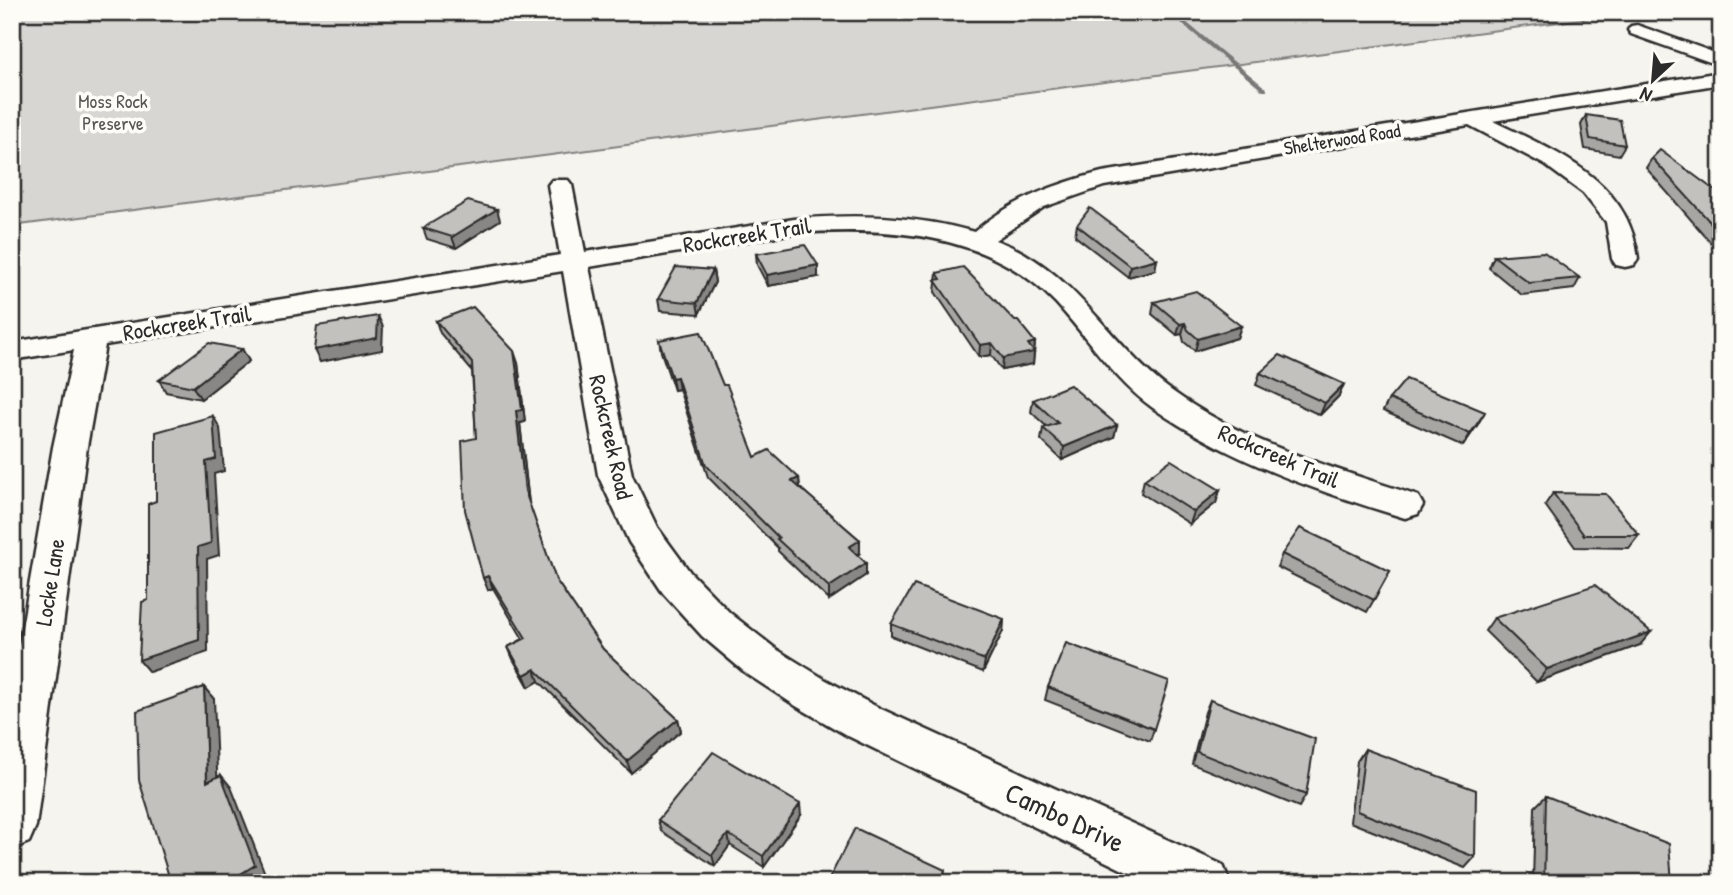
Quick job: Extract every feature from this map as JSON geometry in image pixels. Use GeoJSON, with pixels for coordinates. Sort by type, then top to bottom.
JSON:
{"type":"FeatureCollection","features":[{"type":"Feature","properties":{"kind":"street"},"geometry":{"type":"LineString","coordinates":[[1637,30],[1721,61]]}},
{"type":"Feature","properties":{"kind":"street","name":"Shelterwood Road"},"geometry":{"type":"LineString","coordinates":[[978,242],[991,229],[1038,200],[1102,179],[1721,79]]}},
{"type":"Feature","properties":{"kind":"street"},"geometry":{"type":"LineString","coordinates":[[1470,118],[1561,167],[1600,195],[1618,222],[1625,259]]}},
{"type":"Feature","properties":{"kind":"street","name":"Rockcreek Road"},"geometry":{"type":"LineString","coordinates":[[560,185],[615,475],[629,511],[678,588],[737,643],[793,685],[963,770]]}},
{"type":"Feature","properties":{"kind":"street","name":"Rockcreek Trail"},"geometry":{"type":"LineString","coordinates":[[12,352],[834,222],[905,225],[978,242],[1018,261],[1053,286],[1125,367],[1163,399],[1189,416],[1247,446],[1405,505]]}},
{"type":"Feature","properties":{"kind":"street","name":"Locke Lane"},"geometry":{"type":"LineString","coordinates":[[12,826],[70,447],[91,339]]}},
{"type":"Feature","properties":{"kind":"street","name":"Cambo Drive"},"geometry":{"type":"LineString","coordinates":[[963,770],[1205,883]]}},
{"type":"Feature","properties":{"kind":"green space","name":"Moss Rock Preserve"},"geometry":{"type":"Polygon","coordinates":[[[12,12],[1635,12],[12,226],[12,12]]]}},
{"type":"Feature","properties":{"kind":"building"},"geometry":{"type":"Polygon","coordinates":[[[1586,115],[1620,120],[1625,145],[1590,139],[1586,115]]]}},
{"type":"Feature","properties":{"kind":"building"},"geometry":{"type":"Polygon","coordinates":[[[1660,150],[1721,195],[1721,234],[1652,158],[1660,150]]]}},
{"type":"Feature","properties":{"kind":"building"},"geometry":{"type":"Polygon","coordinates":[[[468,201],[497,209],[452,237],[423,228],[468,201]]]}},
{"type":"Feature","properties":{"kind":"building"},"geometry":{"type":"Polygon","coordinates":[[[1090,208],[1157,259],[1130,266],[1077,225],[1090,208]]]}},
{"type":"Feature","properties":{"kind":"building"},"geometry":{"type":"Polygon","coordinates":[[[805,245],[818,265],[767,275],[756,254],[805,245]]]}},
{"type":"Feature","properties":{"kind":"building"},"geometry":{"type":"Polygon","coordinates":[[[1544,252],[1580,278],[1529,283],[1494,256],[1544,252]]]}},
{"type":"Feature","properties":{"kind":"building"},"geometry":{"type":"Polygon","coordinates":[[[676,267],[713,270],[697,303],[658,299],[676,267]]]}},
{"type":"Feature","properties":{"kind":"building"},"geometry":{"type":"Polygon","coordinates":[[[963,267],[1015,321],[1018,321],[1035,342],[1028,344],[1034,352],[1003,358],[992,343],[980,345],[935,280],[941,279],[937,273],[963,267]]]}},
{"type":"Feature","properties":{"kind":"building"},"geometry":{"type":"Polygon","coordinates":[[[1196,291],[1241,326],[1198,339],[1185,323],[1180,324],[1154,302],[1196,291]]]}},
{"type":"Feature","properties":{"kind":"building"},"geometry":{"type":"Polygon","coordinates":[[[473,307],[514,351],[522,410],[516,411],[525,491],[556,580],[603,649],[678,719],[627,761],[535,669],[524,675],[508,647],[526,638],[488,576],[483,578],[465,510],[462,441],[476,438],[472,363],[436,321],[473,307]]]}},
{"type":"Feature","properties":{"kind":"building"},"geometry":{"type":"Polygon","coordinates":[[[378,316],[377,338],[314,350],[317,326],[378,316]]]}},
{"type":"Feature","properties":{"kind":"building"},"geometry":{"type":"Polygon","coordinates":[[[701,332],[723,385],[727,385],[755,457],[769,450],[799,478],[792,481],[860,540],[849,547],[866,563],[829,587],[777,539],[779,538],[706,465],[677,377],[672,378],[659,340],[701,332]]]}},
{"type":"Feature","properties":{"kind":"building"},"geometry":{"type":"Polygon","coordinates":[[[209,343],[242,349],[193,387],[159,380],[209,343]]]}},
{"type":"Feature","properties":{"kind":"building"},"geometry":{"type":"Polygon","coordinates":[[[1280,355],[1344,384],[1325,403],[1260,373],[1280,355]]]}},
{"type":"Feature","properties":{"kind":"building"},"geometry":{"type":"Polygon","coordinates":[[[1406,379],[1485,412],[1470,434],[1389,399],[1406,379]]]}},
{"type":"Feature","properties":{"kind":"building"},"geometry":{"type":"Polygon","coordinates":[[[1070,385],[1117,425],[1064,447],[1043,428],[1058,423],[1033,400],[1070,385]]]}},
{"type":"Feature","properties":{"kind":"building"},"geometry":{"type":"Polygon","coordinates":[[[213,416],[216,459],[206,462],[211,543],[198,547],[199,640],[139,660],[142,602],[148,600],[148,504],[156,501],[156,432],[213,416]]]}},
{"type":"Feature","properties":{"kind":"building"},"geometry":{"type":"Polygon","coordinates":[[[1171,460],[1220,490],[1194,512],[1144,480],[1171,460]]]}},
{"type":"Feature","properties":{"kind":"building"},"geometry":{"type":"Polygon","coordinates":[[[1553,493],[1606,494],[1639,535],[1584,535],[1553,493]]]}},
{"type":"Feature","properties":{"kind":"building"},"geometry":{"type":"Polygon","coordinates":[[[1300,528],[1390,571],[1374,600],[1282,554],[1300,528]]]}},
{"type":"Feature","properties":{"kind":"building"},"geometry":{"type":"Polygon","coordinates":[[[914,585],[1004,619],[985,660],[891,624],[914,585]]]}},
{"type":"Feature","properties":{"kind":"building"},"geometry":{"type":"Polygon","coordinates":[[[1595,585],[1651,632],[1547,669],[1494,618],[1595,585]]]}},
{"type":"Feature","properties":{"kind":"building"},"geometry":{"type":"Polygon","coordinates":[[[1066,643],[1169,681],[1154,729],[1048,687],[1066,643]]]}},
{"type":"Feature","properties":{"kind":"building"},"geometry":{"type":"Polygon","coordinates":[[[204,687],[207,782],[221,775],[255,865],[226,883],[171,883],[139,780],[137,711],[204,687]]]}},
{"type":"Feature","properties":{"kind":"building"},"geometry":{"type":"Polygon","coordinates":[[[1210,700],[1315,739],[1306,795],[1197,752],[1210,700]]]}},
{"type":"Feature","properties":{"kind":"building"},"geometry":{"type":"Polygon","coordinates":[[[1365,749],[1476,790],[1475,857],[1357,811],[1365,749]]]}},
{"type":"Feature","properties":{"kind":"building"},"geometry":{"type":"Polygon","coordinates":[[[713,752],[800,804],[763,856],[728,834],[712,855],[658,820],[713,752]]]}},
{"type":"Feature","properties":{"kind":"building"},"geometry":{"type":"Polygon","coordinates":[[[1546,796],[1669,844],[1672,883],[1544,883],[1546,796]]]}},
{"type":"Feature","properties":{"kind":"building"},"geometry":{"type":"Polygon","coordinates":[[[855,828],[945,870],[940,883],[827,883],[855,828]]]}},
{"type":"Feature","properties":{"kind":"waterway"},"geometry":{"type":"LineString","coordinates":[[1178,12],[1184,23],[1265,90]]}}]}
